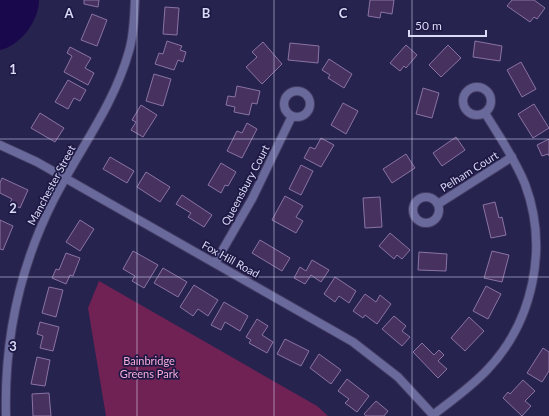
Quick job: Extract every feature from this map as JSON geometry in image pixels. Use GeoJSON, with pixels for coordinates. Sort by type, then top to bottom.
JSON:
{"type":"FeatureCollection","features":[{"type":"Feature","properties":{"kind":"street","name":"Manchester Street"},"geometry":{"type":"LineString","coordinates":[[6,416],[2,387],[9,339],[22,278],[36,236],[66,178],[118,85],[130,50],[134,26],[135,0]]}},
{"type":"Feature","properties":{"kind":"street"},"geometry":{"type":"LineString","coordinates":[[433,415],[473,384],[502,353],[522,318],[531,294],[535,272],[537,234],[532,206],[526,186],[512,158],[485,113]]}},
{"type":"Feature","properties":{"kind":"street","name":"Queensbury Court"},"geometry":{"type":"LineString","coordinates":[[215,263],[252,199],[292,116]]}},
{"type":"Feature","properties":{"kind":"street","name":"Fox Hill Road"},"geometry":{"type":"LineString","coordinates":[[0,145],[20,153],[66,178],[354,342],[398,377],[433,415]]}},
{"type":"Feature","properties":{"kind":"street","name":"Pelham Court"},"geometry":{"type":"LineString","coordinates":[[438,204],[512,158]]}},
{"type":"Feature","properties":{"kind":"green space","name":"Bainbridge Greens Park"},"geometry":{"type":"Polygon","coordinates":[[[99,281],[317,406],[328,416],[106,416],[88,308],[99,281]]]}},
{"type":"Feature","properties":{"kind":"shaded area"},"geometry":{"type":"Polygon","coordinates":[[[0,0],[39,0],[36,16],[27,31],[15,43],[0,50],[0,0]]]}},
{"type":"Feature","properties":{"kind":"building"},"geometry":{"type":"Polygon","coordinates":[[[84,0],[99,0],[98,7],[84,4],[84,0]]]}},
{"type":"Feature","properties":{"kind":"building"},"geometry":{"type":"Polygon","coordinates":[[[370,0],[394,0],[392,14],[381,12],[380,18],[368,16],[370,0]]]}},
{"type":"Feature","properties":{"kind":"building"},"geometry":{"type":"Polygon","coordinates":[[[512,0],[534,0],[545,8],[537,19],[534,17],[530,22],[507,6],[512,0]]]}},
{"type":"Feature","properties":{"kind":"building"},"geometry":{"type":"Polygon","coordinates":[[[165,7],[179,8],[177,35],[163,34],[165,7]]]}},
{"type":"Feature","properties":{"kind":"building"},"geometry":{"type":"Polygon","coordinates":[[[92,14],[107,20],[97,46],[81,40],[92,14]]]}},
{"type":"Feature","properties":{"kind":"building"},"geometry":{"type":"Polygon","coordinates":[[[167,41],[182,46],[180,50],[186,52],[183,62],[178,60],[174,70],[155,64],[159,53],[163,54],[167,41]]]}},
{"type":"Feature","properties":{"kind":"building"},"geometry":{"type":"Polygon","coordinates":[[[475,41],[502,46],[500,61],[473,57],[475,41]]]}},
{"type":"Feature","properties":{"kind":"building"},"geometry":{"type":"Polygon","coordinates":[[[263,42],[282,64],[262,84],[246,67],[257,57],[252,52],[263,42]]]}},
{"type":"Feature","properties":{"kind":"building"},"geometry":{"type":"Polygon","coordinates":[[[290,43],[319,46],[318,63],[288,60],[290,43]]]}},
{"type":"Feature","properties":{"kind":"building"},"geometry":{"type":"Polygon","coordinates":[[[406,45],[417,55],[406,68],[404,66],[400,71],[390,63],[406,45]]]}},
{"type":"Feature","properties":{"kind":"building"},"geometry":{"type":"Polygon","coordinates":[[[448,45],[461,58],[441,77],[429,65],[448,45]]]}},
{"type":"Feature","properties":{"kind":"building"},"geometry":{"type":"Polygon","coordinates":[[[70,47],[91,58],[85,68],[94,73],[88,85],[64,72],[72,56],[67,53],[70,47]]]}},
{"type":"Feature","properties":{"kind":"building"},"geometry":{"type":"Polygon","coordinates":[[[329,59],[352,74],[344,88],[328,78],[330,75],[322,70],[329,59]]]}},
{"type":"Feature","properties":{"kind":"building"},"geometry":{"type":"Polygon","coordinates":[[[521,62],[536,89],[522,97],[507,70],[521,62]]]}},
{"type":"Feature","properties":{"kind":"building"},"geometry":{"type":"Polygon","coordinates":[[[154,74],[171,79],[163,106],[146,101],[154,74]]]}},
{"type":"Feature","properties":{"kind":"building"},"geometry":{"type":"Polygon","coordinates":[[[68,80],[86,90],[80,101],[74,98],[68,109],[55,102],[68,80]]]}},
{"type":"Feature","properties":{"kind":"building"},"geometry":{"type":"Polygon","coordinates":[[[237,86],[260,91],[257,104],[252,103],[249,115],[234,112],[235,107],[226,105],[228,96],[235,97],[237,86]]]}},
{"type":"Feature","properties":{"kind":"building"},"geometry":{"type":"Polygon","coordinates":[[[423,88],[439,93],[432,118],[416,114],[423,88]]]}},
{"type":"Feature","properties":{"kind":"building"},"geometry":{"type":"Polygon","coordinates":[[[343,103],[358,111],[346,134],[331,125],[343,103]]]}},
{"type":"Feature","properties":{"kind":"building"},"geometry":{"type":"Polygon","coordinates":[[[534,104],[549,128],[533,138],[518,114],[534,104]]]}},
{"type":"Feature","properties":{"kind":"building"},"geometry":{"type":"Polygon","coordinates":[[[141,105],[157,115],[143,137],[131,130],[136,122],[132,120],[141,105]]]}},
{"type":"Feature","properties":{"kind":"building"},"geometry":{"type":"Polygon","coordinates":[[[40,113],[64,128],[55,142],[31,128],[40,113]]]}},
{"type":"Feature","properties":{"kind":"building"},"geometry":{"type":"Polygon","coordinates":[[[247,123],[257,129],[242,158],[227,151],[237,131],[242,133],[247,123]]]}},
{"type":"Feature","properties":{"kind":"building"},"geometry":{"type":"Polygon","coordinates":[[[456,137],[465,150],[442,166],[433,153],[456,137]]]}},
{"type":"Feature","properties":{"kind":"building"},"geometry":{"type":"Polygon","coordinates":[[[321,138],[334,145],[321,167],[304,158],[310,147],[315,149],[321,138]]]}},
{"type":"Feature","properties":{"kind":"building"},"geometry":{"type":"Polygon","coordinates":[[[549,139],[549,156],[548,154],[542,156],[537,145],[549,139]]]}},
{"type":"Feature","properties":{"kind":"building"},"geometry":{"type":"Polygon","coordinates":[[[406,154],[415,168],[392,183],[383,169],[406,154]]]}},
{"type":"Feature","properties":{"kind":"building"},"geometry":{"type":"Polygon","coordinates":[[[110,157],[134,171],[127,183],[103,169],[110,157]]]}},
{"type":"Feature","properties":{"kind":"building"},"geometry":{"type":"Polygon","coordinates":[[[221,163],[236,172],[228,186],[225,185],[221,193],[208,185],[221,163]]]}},
{"type":"Feature","properties":{"kind":"building"},"geometry":{"type":"Polygon","coordinates":[[[301,165],[313,171],[301,195],[289,189],[301,165]]]}},
{"type":"Feature","properties":{"kind":"building"},"geometry":{"type":"Polygon","coordinates":[[[146,172],[170,187],[160,202],[137,187],[146,172]]]}},
{"type":"Feature","properties":{"kind":"building"},"geometry":{"type":"Polygon","coordinates":[[[2,178],[28,190],[20,208],[10,203],[12,199],[0,193],[0,183],[2,178]]]}},
{"type":"Feature","properties":{"kind":"building"},"geometry":{"type":"Polygon","coordinates":[[[182,195],[212,215],[204,227],[188,217],[191,213],[176,204],[182,195]]]}},
{"type":"Feature","properties":{"kind":"building"},"geometry":{"type":"Polygon","coordinates":[[[285,196],[303,206],[296,217],[303,221],[296,233],[272,220],[285,196]]]}},
{"type":"Feature","properties":{"kind":"building"},"geometry":{"type":"Polygon","coordinates":[[[380,197],[382,227],[365,228],[363,198],[380,197]]]}},
{"type":"Feature","properties":{"kind":"building"},"geometry":{"type":"Polygon","coordinates":[[[495,202],[499,218],[502,217],[506,235],[491,238],[483,205],[495,202]]]}},
{"type":"Feature","properties":{"kind":"building"},"geometry":{"type":"Polygon","coordinates":[[[0,220],[13,226],[3,250],[0,249],[0,220]]]}},
{"type":"Feature","properties":{"kind":"building"},"geometry":{"type":"Polygon","coordinates":[[[80,220],[94,229],[80,251],[66,242],[80,220]]]}},
{"type":"Feature","properties":{"kind":"building"},"geometry":{"type":"Polygon","coordinates":[[[390,233],[410,250],[402,259],[397,255],[394,259],[379,246],[390,233]]]}},
{"type":"Feature","properties":{"kind":"building"},"geometry":{"type":"Polygon","coordinates":[[[260,240],[290,258],[282,271],[252,253],[260,240]]]}},
{"type":"Feature","properties":{"kind":"building"},"geometry":{"type":"Polygon","coordinates":[[[133,251],[158,265],[144,288],[132,281],[135,276],[123,269],[133,251]]]}},
{"type":"Feature","properties":{"kind":"building"},"geometry":{"type":"Polygon","coordinates":[[[492,251],[509,255],[502,282],[484,278],[492,251]]]}},
{"type":"Feature","properties":{"kind":"building"},"geometry":{"type":"Polygon","coordinates":[[[419,252],[447,254],[446,271],[418,270],[419,252]]]}},
{"type":"Feature","properties":{"kind":"building"},"geometry":{"type":"Polygon","coordinates":[[[66,253],[80,258],[73,276],[70,275],[66,284],[52,278],[56,269],[59,270],[66,253]]]}},
{"type":"Feature","properties":{"kind":"building"},"geometry":{"type":"Polygon","coordinates":[[[312,260],[329,270],[321,282],[311,275],[305,284],[294,278],[300,267],[306,271],[312,260]]]}},
{"type":"Feature","properties":{"kind":"building"},"geometry":{"type":"Polygon","coordinates":[[[163,268],[187,282],[178,297],[154,283],[163,268]]]}},
{"type":"Feature","properties":{"kind":"building"},"geometry":{"type":"Polygon","coordinates":[[[335,277],[356,291],[349,303],[339,296],[335,302],[324,294],[335,277]]]}},
{"type":"Feature","properties":{"kind":"building"},"geometry":{"type":"Polygon","coordinates":[[[194,285],[218,300],[208,316],[198,309],[193,316],[180,307],[194,285]]]}},
{"type":"Feature","properties":{"kind":"building"},"geometry":{"type":"Polygon","coordinates":[[[486,286],[501,294],[488,319],[473,311],[486,286]]]}},
{"type":"Feature","properties":{"kind":"building"},"geometry":{"type":"Polygon","coordinates":[[[49,287],[63,290],[56,317],[42,313],[49,287]]]}},
{"type":"Feature","properties":{"kind":"building"},"geometry":{"type":"Polygon","coordinates":[[[365,294],[376,302],[380,295],[391,304],[377,324],[365,315],[363,318],[353,311],[365,294]]]}},
{"type":"Feature","properties":{"kind":"building"},"geometry":{"type":"Polygon","coordinates":[[[224,302],[248,316],[240,331],[225,322],[221,330],[211,325],[224,302]]]}},
{"type":"Feature","properties":{"kind":"building"},"geometry":{"type":"Polygon","coordinates":[[[394,316],[406,326],[402,331],[410,337],[402,346],[382,329],[394,316]]]}},
{"type":"Feature","properties":{"kind":"building"},"geometry":{"type":"Polygon","coordinates":[[[469,317],[484,331],[465,351],[451,338],[469,317]]]}},
{"type":"Feature","properties":{"kind":"building"},"geometry":{"type":"Polygon","coordinates":[[[257,319],[268,326],[262,335],[273,342],[267,353],[249,343],[251,340],[246,337],[257,319]]]}},
{"type":"Feature","properties":{"kind":"building"},"geometry":{"type":"Polygon","coordinates":[[[40,322],[59,327],[53,351],[40,348],[43,336],[37,334],[40,322]]]}},
{"type":"Feature","properties":{"kind":"building"},"geometry":{"type":"Polygon","coordinates":[[[285,339],[309,351],[301,366],[277,354],[285,339]]]}},
{"type":"Feature","properties":{"kind":"building"},"geometry":{"type":"Polygon","coordinates":[[[422,343],[434,355],[439,350],[444,355],[438,361],[447,369],[438,378],[413,352],[422,343]]]}},
{"type":"Feature","properties":{"kind":"building"},"geometry":{"type":"Polygon","coordinates":[[[543,348],[549,352],[549,371],[542,382],[527,373],[543,348]]]}},
{"type":"Feature","properties":{"kind":"building"},"geometry":{"type":"Polygon","coordinates":[[[319,354],[341,370],[331,384],[310,368],[319,354]]]}},
{"type":"Feature","properties":{"kind":"building"},"geometry":{"type":"Polygon","coordinates":[[[37,357],[50,360],[45,386],[31,384],[37,357]]]}},
{"type":"Feature","properties":{"kind":"building"},"geometry":{"type":"Polygon","coordinates":[[[347,379],[369,396],[357,412],[345,403],[349,399],[338,391],[347,379]]]}},
{"type":"Feature","properties":{"kind":"building"},"geometry":{"type":"Polygon","coordinates":[[[523,380],[535,391],[525,401],[531,406],[522,416],[503,398],[508,392],[510,394],[523,380]]]}},
{"type":"Feature","properties":{"kind":"building"},"geometry":{"type":"Polygon","coordinates":[[[49,393],[51,416],[33,416],[32,394],[49,393]]]}},
{"type":"Feature","properties":{"kind":"building"},"geometry":{"type":"Polygon","coordinates":[[[376,401],[388,411],[384,416],[366,416],[364,414],[376,401]]]}}]}
